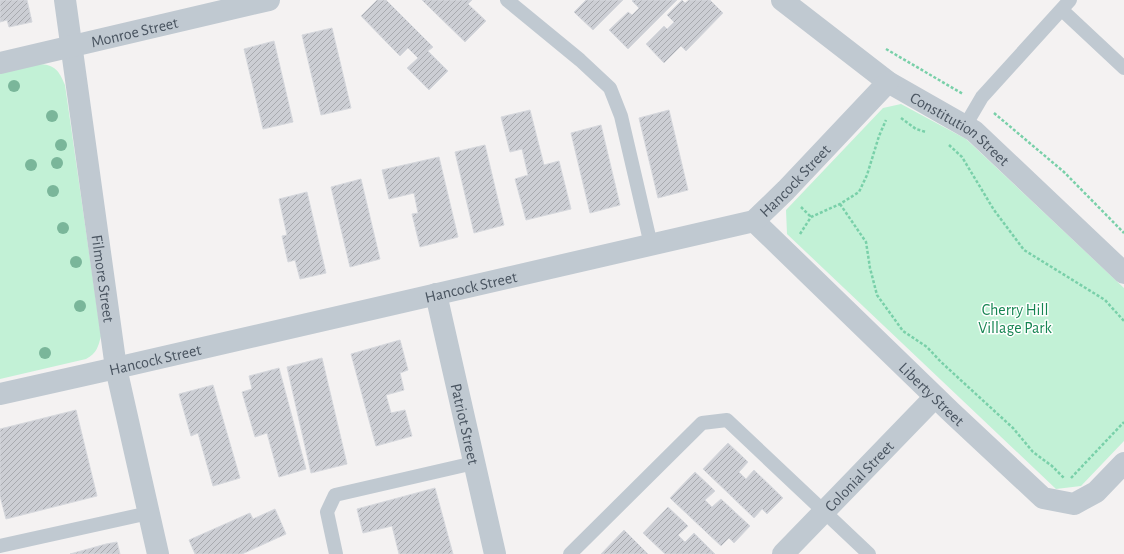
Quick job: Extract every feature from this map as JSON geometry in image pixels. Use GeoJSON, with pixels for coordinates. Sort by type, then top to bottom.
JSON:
{"type":"FeatureCollection","features":[{"type":"Feature","properties":{"kind":"street","name":"Filmore Street"},"geometry":{"type":"LineString","coordinates":[[65,0],[116,368],[158,554]]}},
{"type":"Feature","properties":{"kind":"street","name":"Monroe Street"},"geometry":{"type":"LineString","coordinates":[[0,63],[269,0]]}},
{"type":"Feature","properties":{"kind":"street","name":"Constitution Street"},"geometry":{"type":"LineString","coordinates":[[782,0],[888,82],[974,130],[1124,274]]}},
{"type":"Feature","properties":{"kind":"street","name":"Hancock Street"},"geometry":{"type":"LineString","coordinates":[[0,394],[754,221],[786,190],[888,82]]}},
{"type":"Feature","properties":{"kind":"street","name":"Liberty Street"},"geometry":{"type":"LineString","coordinates":[[754,221],[935,397],[1043,498],[1074,504],[1096,492],[1124,463]]}},
{"type":"Feature","properties":{"kind":"street","name":"Patriot Street"},"geometry":{"type":"LineString","coordinates":[[436,294],[495,554]]}},
{"type":"Feature","properties":{"kind":"street","name":"Colonial Street"},"geometry":{"type":"LineString","coordinates":[[783,554],[935,397]]}},
{"type":"Feature","properties":{"kind":"lane"},"geometry":{"type":"LineString","coordinates":[[507,0],[580,60],[610,88],[621,116],[651,245]]}},
{"type":"Feature","properties":{"kind":"lane"},"geometry":{"type":"LineString","coordinates":[[965,126],[982,97],[1066,5],[1124,68]]}},
{"type":"Feature","properties":{"kind":"lane"},"geometry":{"type":"LineString","coordinates":[[570,554],[702,423],[728,420],[869,554]]}},
{"type":"Feature","properties":{"kind":"lane"},"geometry":{"type":"LineString","coordinates":[[336,554],[327,512],[335,495],[474,463]]}},
{"type":"Feature","properties":{"kind":"lane"},"geometry":{"type":"LineString","coordinates":[[0,546],[149,513]]}},
{"type":"Feature","properties":{"kind":"path"},"geometry":{"type":"LineString","coordinates":[[871,100],[886,107],[916,129],[930,134]]}},
{"type":"Feature","properties":{"kind":"path"},"geometry":{"type":"LineString","coordinates":[[788,254],[810,217],[840,204],[859,192],[867,175],[879,136],[890,111]]}},
{"type":"Feature","properties":{"kind":"path"},"geometry":{"type":"LineString","coordinates":[[944,142],[962,157],[994,210],[1024,250],[1105,300],[1124,321]]}},
{"type":"Feature","properties":{"kind":"path"},"geometry":{"type":"LineString","coordinates":[[840,204],[866,242],[870,268],[877,295],[903,331],[927,347],[941,362],[1013,428],[1033,452],[1052,466],[1068,481],[1124,422]]}},
{"type":"Feature","properties":{"kind":"green space"},"geometry":{"type":"Polygon","coordinates":[[[39,64],[53,67],[59,72],[65,85],[101,336],[93,354],[86,359],[0,379],[0,73],[39,64]]]}},
{"type":"Feature","properties":{"kind":"green space","name":"Cherry Hill Village Park"},"geometry":{"type":"Polygon","coordinates":[[[901,104],[966,139],[1124,288],[1124,441],[1081,486],[1056,489],[787,234],[786,210],[883,108],[901,104]]]}},
{"type":"Feature","properties":{"kind":"building"},"geometry":{"type":"Polygon","coordinates":[[[0,0],[27,0],[32,22],[9,27],[7,20],[0,22],[0,0]]]}},
{"type":"Feature","properties":{"kind":"building"},"geometry":{"type":"Polygon","coordinates":[[[377,0],[386,0],[433,47],[428,51],[448,71],[429,90],[407,68],[418,58],[408,48],[400,56],[361,16],[377,0]]]}},
{"type":"Feature","properties":{"kind":"building"},"geometry":{"type":"Polygon","coordinates":[[[422,0],[472,0],[468,4],[486,21],[465,42],[422,0]]]}},
{"type":"Feature","properties":{"kind":"building"},"geometry":{"type":"Polygon","coordinates":[[[586,0],[623,0],[593,30],[574,12],[586,0]]]}},
{"type":"Feature","properties":{"kind":"building"},"geometry":{"type":"Polygon","coordinates":[[[677,0],[628,49],[609,30],[628,12],[632,15],[639,8],[632,1],[677,0]]]}},
{"type":"Feature","properties":{"kind":"building"},"geometry":{"type":"Polygon","coordinates":[[[682,0],[685,3],[689,0],[710,0],[723,13],[686,51],[681,46],[664,63],[646,44],[664,26],[667,29],[674,22],[667,15],[682,0]]]}},
{"type":"Feature","properties":{"kind":"building"},"geometry":{"type":"Polygon","coordinates":[[[332,28],[351,108],[321,115],[302,35],[332,28]]]}},
{"type":"Feature","properties":{"kind":"building"},"geometry":{"type":"Polygon","coordinates":[[[274,41],[293,122],[263,129],[244,49],[274,41]]]}},
{"type":"Feature","properties":{"kind":"building"},"geometry":{"type":"Polygon","coordinates":[[[530,110],[544,165],[559,161],[571,209],[526,220],[515,179],[528,175],[522,149],[510,152],[501,117],[530,110]]]}},
{"type":"Feature","properties":{"kind":"building"},"geometry":{"type":"Polygon","coordinates":[[[669,110],[688,190],[658,198],[639,118],[669,110]]]}},
{"type":"Feature","properties":{"kind":"building"},"geometry":{"type":"Polygon","coordinates":[[[601,125],[620,205],[590,213],[571,133],[601,125]]]}},
{"type":"Feature","properties":{"kind":"building"},"geometry":{"type":"Polygon","coordinates":[[[485,145],[504,225],[474,233],[455,152],[485,145]]]}},
{"type":"Feature","properties":{"kind":"building"},"geometry":{"type":"Polygon","coordinates":[[[439,157],[458,237],[420,247],[412,214],[418,213],[414,193],[389,199],[382,170],[439,157]]]}},
{"type":"Feature","properties":{"kind":"building"},"geometry":{"type":"Polygon","coordinates":[[[361,179],[380,259],[350,267],[331,187],[361,179]]]}},
{"type":"Feature","properties":{"kind":"building"},"geometry":{"type":"Polygon","coordinates":[[[307,192],[326,273],[300,279],[295,260],[288,262],[282,236],[287,235],[279,199],[307,192]]]}},
{"type":"Feature","properties":{"kind":"building"},"geometry":{"type":"Polygon","coordinates":[[[400,340],[408,370],[400,373],[404,390],[386,395],[391,413],[405,410],[412,436],[376,446],[351,354],[400,340]]]}},
{"type":"Feature","properties":{"kind":"building"},"geometry":{"type":"Polygon","coordinates":[[[322,358],[347,464],[311,473],[287,367],[322,358]]]}},
{"type":"Feature","properties":{"kind":"building"},"geometry":{"type":"Polygon","coordinates":[[[279,368],[306,469],[279,477],[267,433],[255,437],[242,392],[252,389],[249,376],[279,368]]]}},
{"type":"Feature","properties":{"kind":"building"},"geometry":{"type":"Polygon","coordinates":[[[213,385],[240,478],[213,486],[198,433],[191,436],[179,394],[213,385]]]}},
{"type":"Feature","properties":{"kind":"building"},"geometry":{"type":"Polygon","coordinates":[[[76,410],[97,496],[6,519],[0,496],[0,429],[76,410]]]}},
{"type":"Feature","properties":{"kind":"building"},"geometry":{"type":"Polygon","coordinates":[[[728,443],[748,462],[739,472],[746,479],[754,470],[783,498],[767,514],[762,509],[754,518],[703,469],[728,443]]]}},
{"type":"Feature","properties":{"kind":"building"},"geometry":{"type":"Polygon","coordinates":[[[695,472],[715,491],[705,500],[712,507],[721,499],[750,526],[734,543],[729,538],[721,546],[670,498],[695,472]]]}},
{"type":"Feature","properties":{"kind":"building"},"geometry":{"type":"Polygon","coordinates":[[[435,488],[453,554],[399,554],[392,526],[363,533],[357,509],[435,488]]]}},
{"type":"Feature","properties":{"kind":"building"},"geometry":{"type":"Polygon","coordinates":[[[668,507],[688,526],[678,535],[685,542],[694,533],[715,554],[665,554],[643,533],[668,507]]]}},
{"type":"Feature","properties":{"kind":"building"},"geometry":{"type":"Polygon","coordinates":[[[275,509],[286,534],[242,554],[195,554],[189,540],[250,513],[253,519],[275,509]]]}},
{"type":"Feature","properties":{"kind":"building"},"geometry":{"type":"Polygon","coordinates":[[[624,530],[648,554],[601,554],[624,530]]]}},
{"type":"Feature","properties":{"kind":"building"},"geometry":{"type":"Polygon","coordinates":[[[117,542],[120,554],[70,554],[106,544],[117,542]]]}}]}
